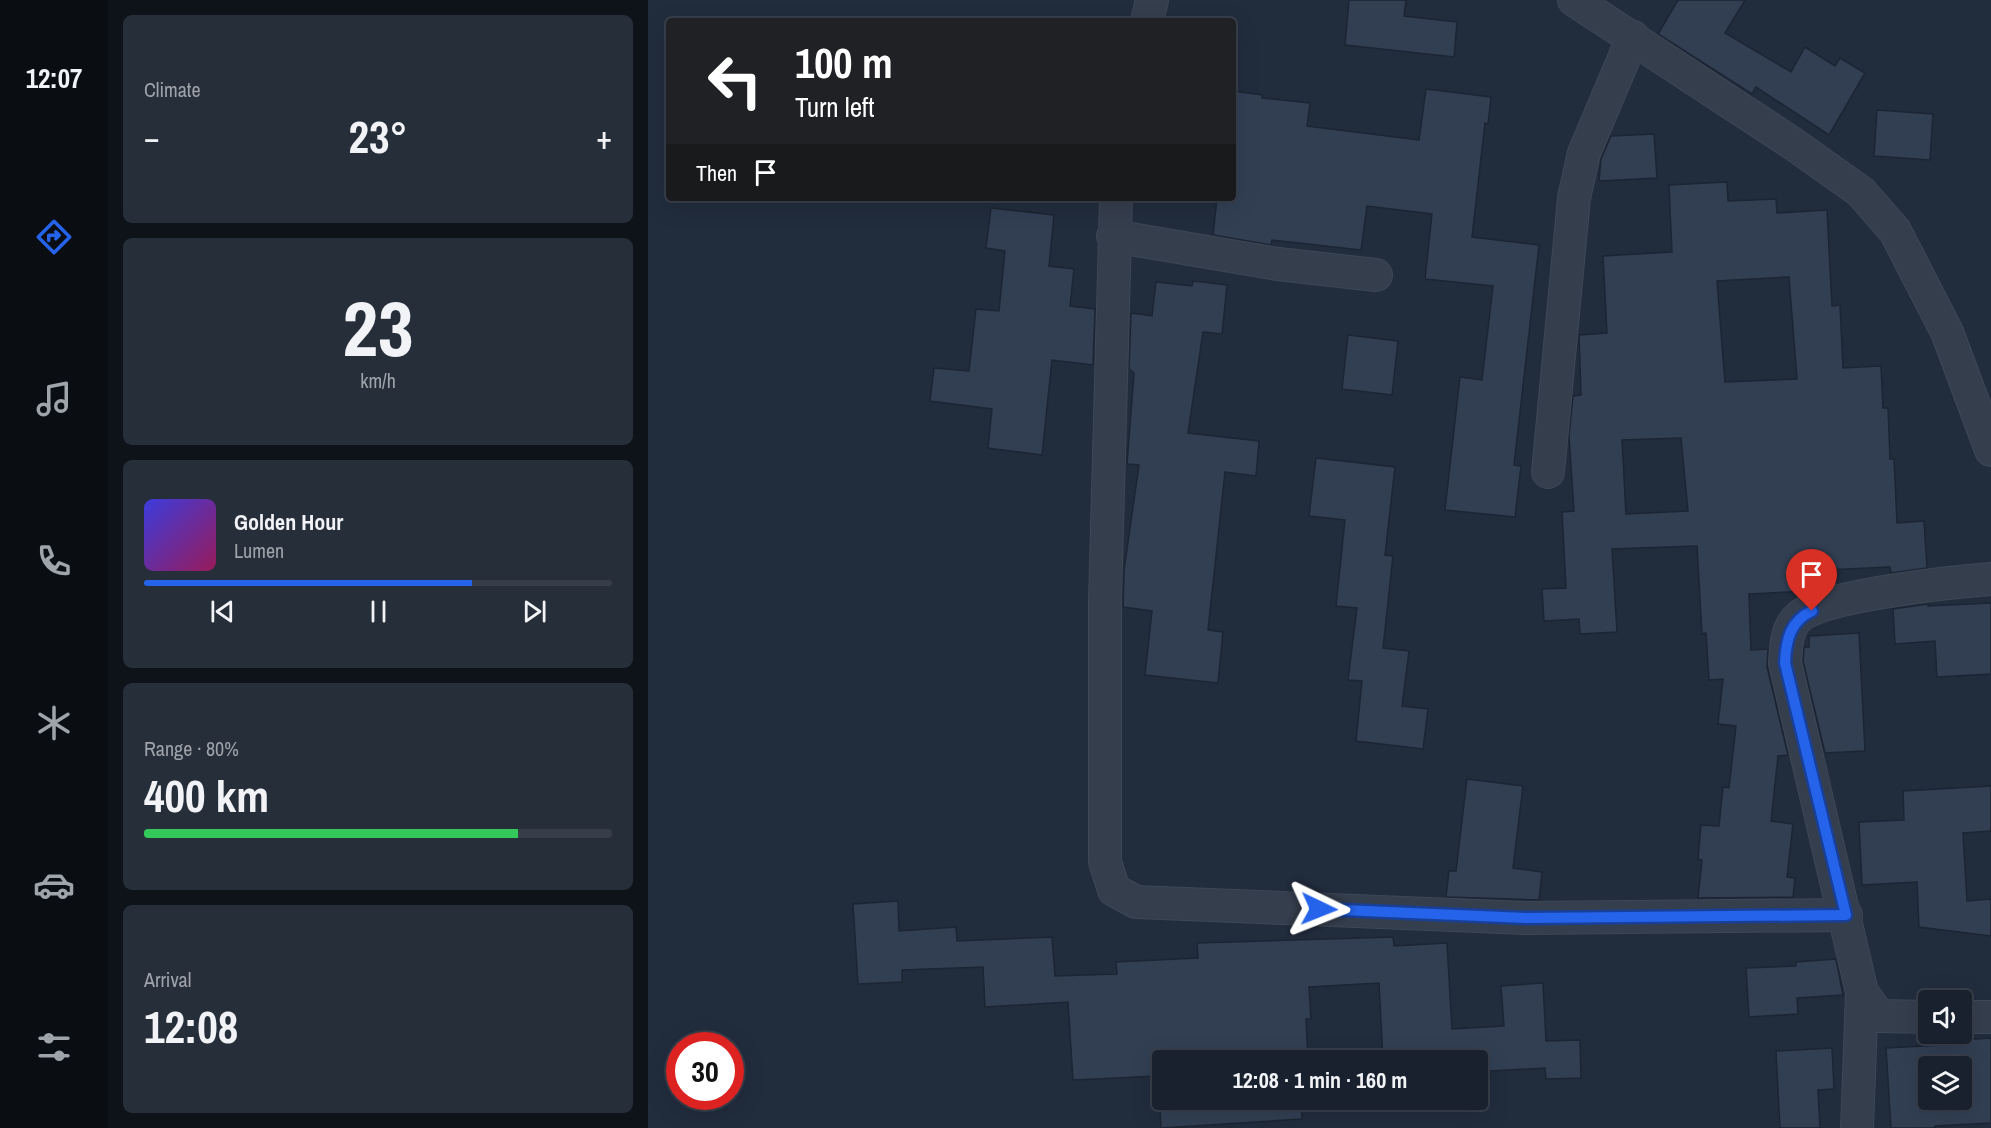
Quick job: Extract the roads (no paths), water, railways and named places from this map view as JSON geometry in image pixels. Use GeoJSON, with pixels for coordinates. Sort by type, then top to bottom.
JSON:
{"type":"FeatureCollection","features":[{"type":"Feature","properties":{"kind":"street"},"geometry":{"type":"LineString","coordinates":[[1148,18],[1152,0]]}},
{"type":"Feature","properties":{"kind":"street"},"geometry":{"type":"LineString","coordinates":[[1574,0],[1861,192],[1895,231],[1947,332],[1991,450]]}},
{"type":"Feature","properties":{"kind":"street"},"geometry":{"type":"LineString","coordinates":[[1548,472],[1574,198],[1584,153],[1633,38]]}},
{"type":"Feature","properties":{"kind":"street"},"geometry":{"type":"LineString","coordinates":[[1116,201],[1113,236],[1105,648],[1105,862],[1114,890],[1136,902],[1526,918],[1846,915]]}},
{"type":"Feature","properties":{"kind":"street"},"geometry":{"type":"LineString","coordinates":[[1113,236],[1278,264],[1376,275]]}},
{"type":"Feature","properties":{"kind":"street"},"geometry":{"type":"LineString","coordinates":[[1857,1128],[1862,992],[1846,915],[1785,663],[1786,639],[1800,616],[1824,606],[1946,583],[1991,579]]}},
{"type":"Feature","properties":{"kind":"street"},"geometry":{"type":"LineString","coordinates":[[1862,992],[1879,1016],[1918,1017]]}},
{"type":"Feature","properties":{"kind":"street"},"geometry":{"type":"LineString","coordinates":[[1972,1017],[1991,1017]]}}]}
